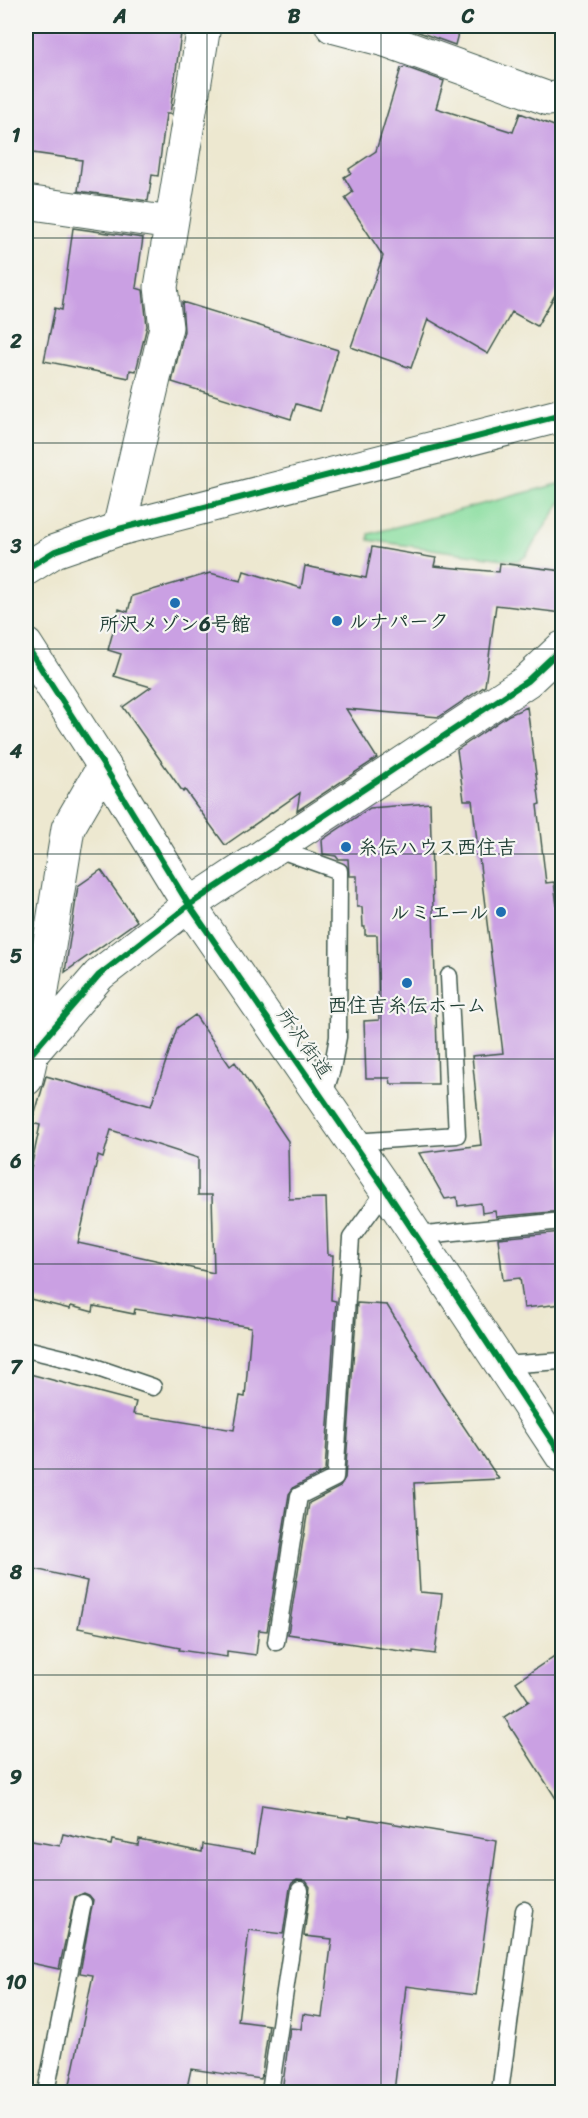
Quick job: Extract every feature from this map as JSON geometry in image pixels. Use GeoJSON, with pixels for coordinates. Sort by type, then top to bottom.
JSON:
{"type":"FeatureCollection","features":[{"type":"Feature","properties":{"kind":"street"},"geometry":{"type":"LineString","coordinates":[[119,529],[166,327],[161,287],[204,26]]}},
{"type":"Feature","properties":{"kind":"street"},"geometry":{"type":"LineString","coordinates":[[332,26],[387,33],[549,99],[562,97]]}},
{"type":"Feature","properties":{"kind":"street"},"geometry":{"type":"LineString","coordinates":[[26,202],[171,223]]}},
{"type":"Feature","properties":{"kind":"street"},"geometry":{"type":"LineString","coordinates":[[26,569],[55,551],[119,529],[562,415]]}},
{"type":"Feature","properties":{"kind":"street"},"geometry":{"type":"LineString","coordinates":[[29,1066],[99,975],[189,905],[527,681],[562,648]]}},
{"type":"Feature","properties":{"kind":"street","name":"所沢街道"},"geometry":{"type":"LineString","coordinates":[[27,652],[104,766],[189,905],[386,1190],[562,1456]]}},
{"type":"Feature","properties":{"kind":"street"},"geometry":{"type":"LineString","coordinates":[[29,1066],[68,828],[104,766]]}},
{"type":"Feature","properties":{"kind":"lane"},"geometry":{"type":"LineString","coordinates":[[276,848],[339,871],[338,1037],[332,1069],[322,1098]]}},
{"type":"Feature","properties":{"kind":"lane"},"geometry":{"type":"LineString","coordinates":[[353,1142],[457,1135],[449,976]]}},
{"type":"Feature","properties":{"kind":"lane"},"geometry":{"type":"LineString","coordinates":[[276,1642],[299,1496],[335,1478],[351,1238],[386,1190]]}},
{"type":"Feature","properties":{"kind":"lane"},"geometry":{"type":"LineString","coordinates":[[416,1236],[562,1221]]}},
{"type":"Feature","properties":{"kind":"lane"},"geometry":{"type":"LineString","coordinates":[[26,1349],[80,1362],[153,1387]]}},
{"type":"Feature","properties":{"kind":"lane"},"geometry":{"type":"LineString","coordinates":[[502,1365],[562,1361]]}},
{"type":"Feature","properties":{"kind":"lane"},"geometry":{"type":"LineString","coordinates":[[270,2092],[300,1890]]}},
{"type":"Feature","properties":{"kind":"lane"},"geometry":{"type":"LineString","coordinates":[[46,2092],[83,1903]]}},
{"type":"Feature","properties":{"kind":"lane"},"geometry":{"type":"LineString","coordinates":[[500,2092],[524,1910]]}},
{"type":"Feature","properties":{"kind":"green space"},"geometry":{"type":"Polygon","coordinates":[[[562,483],[562,500],[525,557],[517,561],[369,540],[369,534],[562,483]]]}},
{"type":"Feature","properties":{"kind":"building"},"geometry":{"type":"Polygon","coordinates":[[[26,26],[182,26],[170,114],[166,114],[158,176],[152,175],[148,201],[78,191],[82,160],[26,152],[26,26]]]}},
{"type":"Feature","properties":{"kind":"building"},"geometry":{"type":"Polygon","coordinates":[[[417,26],[460,26],[455,45],[416,31],[417,26]]]}},
{"type":"Feature","properties":{"kind":"building"},"geometry":{"type":"Polygon","coordinates":[[[405,67],[444,81],[436,108],[513,132],[520,113],[562,129],[562,283],[537,326],[512,312],[488,354],[428,319],[411,368],[351,347],[383,256],[345,198],[353,192],[344,177],[351,173],[349,169],[376,151],[401,68],[405,67]]]}},
{"type":"Feature","properties":{"kind":"building"},"geometry":{"type":"Polygon","coordinates":[[[73,228],[143,238],[136,288],[143,290],[147,326],[136,371],[130,370],[129,378],[44,361],[55,308],[62,310],[73,228]]]}},
{"type":"Feature","properties":{"kind":"building"},"geometry":{"type":"Polygon","coordinates":[[[182,302],[338,350],[320,411],[296,404],[291,419],[172,382],[184,331],[182,302]]]}},
{"type":"Feature","properties":{"kind":"building"},"geometry":{"type":"Polygon","coordinates":[[[372,547],[436,558],[434,566],[499,572],[500,563],[562,571],[562,613],[496,605],[485,686],[439,717],[346,709],[377,758],[297,811],[300,793],[225,845],[185,790],[183,792],[123,707],[151,687],[114,676],[121,654],[108,650],[119,609],[128,612],[132,596],[210,573],[241,581],[244,571],[301,588],[305,566],[366,578],[372,547]]]}},
{"type":"Feature","properties":{"kind":"building"},"geometry":{"type":"Polygon","coordinates":[[[527,707],[540,804],[537,805],[546,883],[554,882],[562,946],[562,1211],[496,1217],[495,1211],[482,1213],[481,1203],[458,1206],[457,1197],[445,1199],[419,1153],[481,1145],[472,1056],[503,1053],[472,800],[464,800],[457,750],[509,715],[527,707]]]}},
{"type":"Feature","properties":{"kind":"building"},"geometry":{"type":"Polygon","coordinates":[[[430,803],[438,1084],[391,1084],[390,1078],[366,1078],[364,1021],[379,1020],[377,935],[365,935],[362,907],[357,907],[357,876],[349,876],[348,859],[338,859],[336,856],[323,854],[322,840],[370,808],[430,803]]]}},
{"type":"Feature","properties":{"kind":"building"},"geometry":{"type":"Polygon","coordinates":[[[101,870],[137,921],[65,972],[78,886],[101,870]]]}},
{"type":"Feature","properties":{"kind":"building"},"geometry":{"type":"Polygon","coordinates":[[[195,1015],[230,1066],[235,1062],[288,1141],[289,1199],[326,1198],[328,1255],[333,1255],[331,1300],[336,1301],[325,1471],[294,1487],[289,1494],[267,1631],[259,1630],[256,1655],[227,1651],[227,1657],[179,1650],[180,1648],[78,1628],[87,1581],[26,1567],[26,1373],[136,1402],[133,1414],[234,1430],[240,1396],[245,1397],[251,1327],[135,1309],[134,1314],[94,1306],[93,1312],[26,1298],[26,1192],[40,1125],[32,1123],[46,1076],[151,1106],[177,1028],[195,1015]],[[111,1130],[103,1158],[98,1156],[78,1243],[214,1273],[212,1195],[198,1195],[198,1158],[111,1130]]]}},
{"type":"Feature","properties":{"kind":"building"},"geometry":{"type":"Polygon","coordinates":[[[562,1232],[562,1304],[524,1308],[520,1278],[503,1280],[498,1238],[562,1232]]]}},
{"type":"Feature","properties":{"kind":"building"},"geometry":{"type":"Polygon","coordinates":[[[357,1303],[387,1305],[440,1391],[499,1479],[414,1483],[420,1592],[442,1594],[435,1654],[413,1651],[413,1653],[288,1634],[309,1503],[340,1487],[345,1479],[357,1303]]]}},
{"type":"Feature","properties":{"kind":"building"},"geometry":{"type":"Polygon","coordinates":[[[562,1651],[562,1808],[504,1717],[529,1701],[516,1682],[562,1651]]]}},
{"type":"Feature","properties":{"kind":"building"},"geometry":{"type":"Polygon","coordinates":[[[262,1805],[348,1818],[348,1816],[497,1841],[476,1995],[406,1986],[394,2092],[282,2092],[290,2028],[301,2029],[303,2014],[322,2017],[332,1939],[304,1936],[310,1887],[306,1881],[297,1880],[290,1888],[283,1934],[249,1930],[238,2021],[269,2025],[261,2079],[191,2069],[186,2092],[89,2092],[69,2089],[93,1975],[80,1973],[93,1900],[84,1893],[75,1897],[59,1969],[26,1962],[26,1840],[60,1846],[63,1834],[111,1845],[112,1840],[138,1845],[139,1839],[202,1852],[203,1844],[255,1853],[262,1805]]]}},
{"type":"Feature","properties":{"kind":"cycle path"},"geometry":{"type":"LineString","coordinates":[[26,569],[55,551],[119,529],[562,415]]}},
{"type":"Feature","properties":{"kind":"cycle path"},"geometry":{"type":"LineString","coordinates":[[26,645],[104,766],[189,905],[386,1190],[562,1456]]}},
{"type":"Feature","properties":{"kind":"cycle path"},"geometry":{"type":"LineString","coordinates":[[32,1053],[99,975],[189,905],[527,681],[562,648]]}},
{"type":"Feature","properties":{"kind":"place","name":"所沢メゾン6号館"},"geometry":{"type":"Point","coordinates":[175,603]}},
{"type":"Feature","properties":{"kind":"place","name":"ルナパーク"},"geometry":{"type":"Point","coordinates":[337,621]}},
{"type":"Feature","properties":{"kind":"place","name":"糸伝ハウス西住吉"},"geometry":{"type":"Point","coordinates":[346,847]}},
{"type":"Feature","properties":{"kind":"place","name":"ルミエール"},"geometry":{"type":"Point","coordinates":[501,912]}},
{"type":"Feature","properties":{"kind":"place","name":"西住吉糸伝ホーム"},"geometry":{"type":"Point","coordinates":[407,983]}}]}
